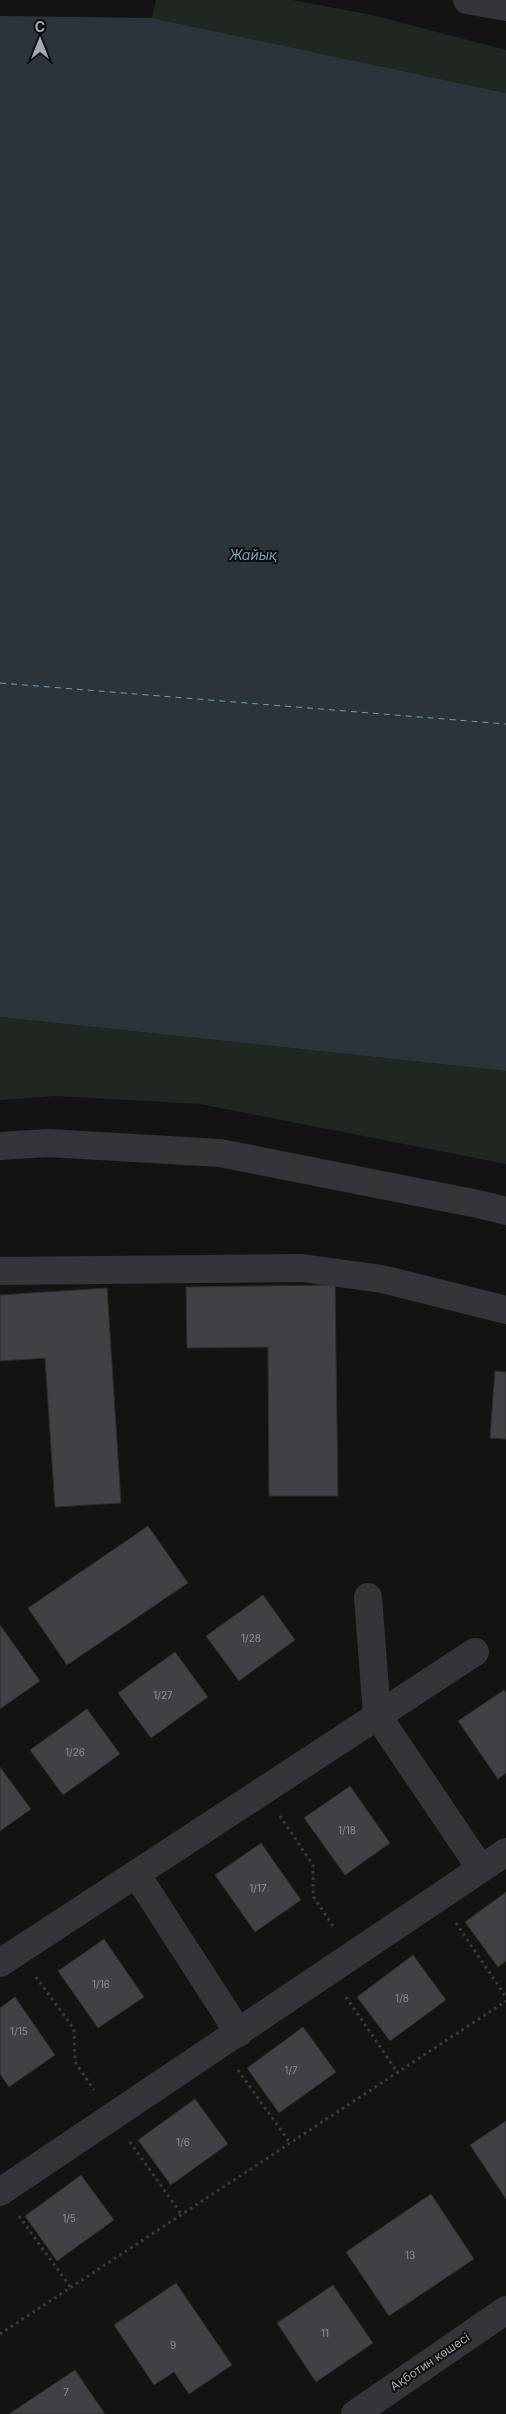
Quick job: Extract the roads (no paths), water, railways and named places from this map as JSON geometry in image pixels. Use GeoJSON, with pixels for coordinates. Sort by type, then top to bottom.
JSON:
{"type":"FeatureCollection","features":[{"type":"Feature","properties":{"kind":"street"},"geometry":{"type":"LineString","coordinates":[[467,0],[506,7]]}},
{"type":"Feature","properties":{"kind":"street"},"geometry":{"type":"LineString","coordinates":[[0,1146],[48,1143],[220,1153],[506,1211]]}},
{"type":"Feature","properties":{"kind":"street"},"geometry":{"type":"LineString","coordinates":[[0,1271],[302,1268],[382,1278],[506,1310]]}},
{"type":"Feature","properties":{"kind":"street"},"geometry":{"type":"LineString","coordinates":[[368,1597],[377,1715],[481,1869]]}},
{"type":"Feature","properties":{"kind":"street"},"geometry":{"type":"LineString","coordinates":[[9,1958],[475,1652]]}},
{"type":"Feature","properties":{"kind":"street"},"geometry":{"type":"LineString","coordinates":[[0,2191],[230,2039],[506,1852]]}},
{"type":"Feature","properties":{"kind":"street"},"geometry":{"type":"LineString","coordinates":[[137,1875],[230,2039]]}},
{"type":"Feature","properties":{"kind":"street","name":"Ақботин көшесі"},"geometry":{"type":"LineString","coordinates":[[354,2414],[506,2310]]}},
{"type":"Feature","properties":{"kind":"water","name":"Жайық"},"geometry":{"type":"Polygon","coordinates":[[[0,16],[152,18],[506,93],[506,1071],[0,1017],[0,16]]]}}]}
